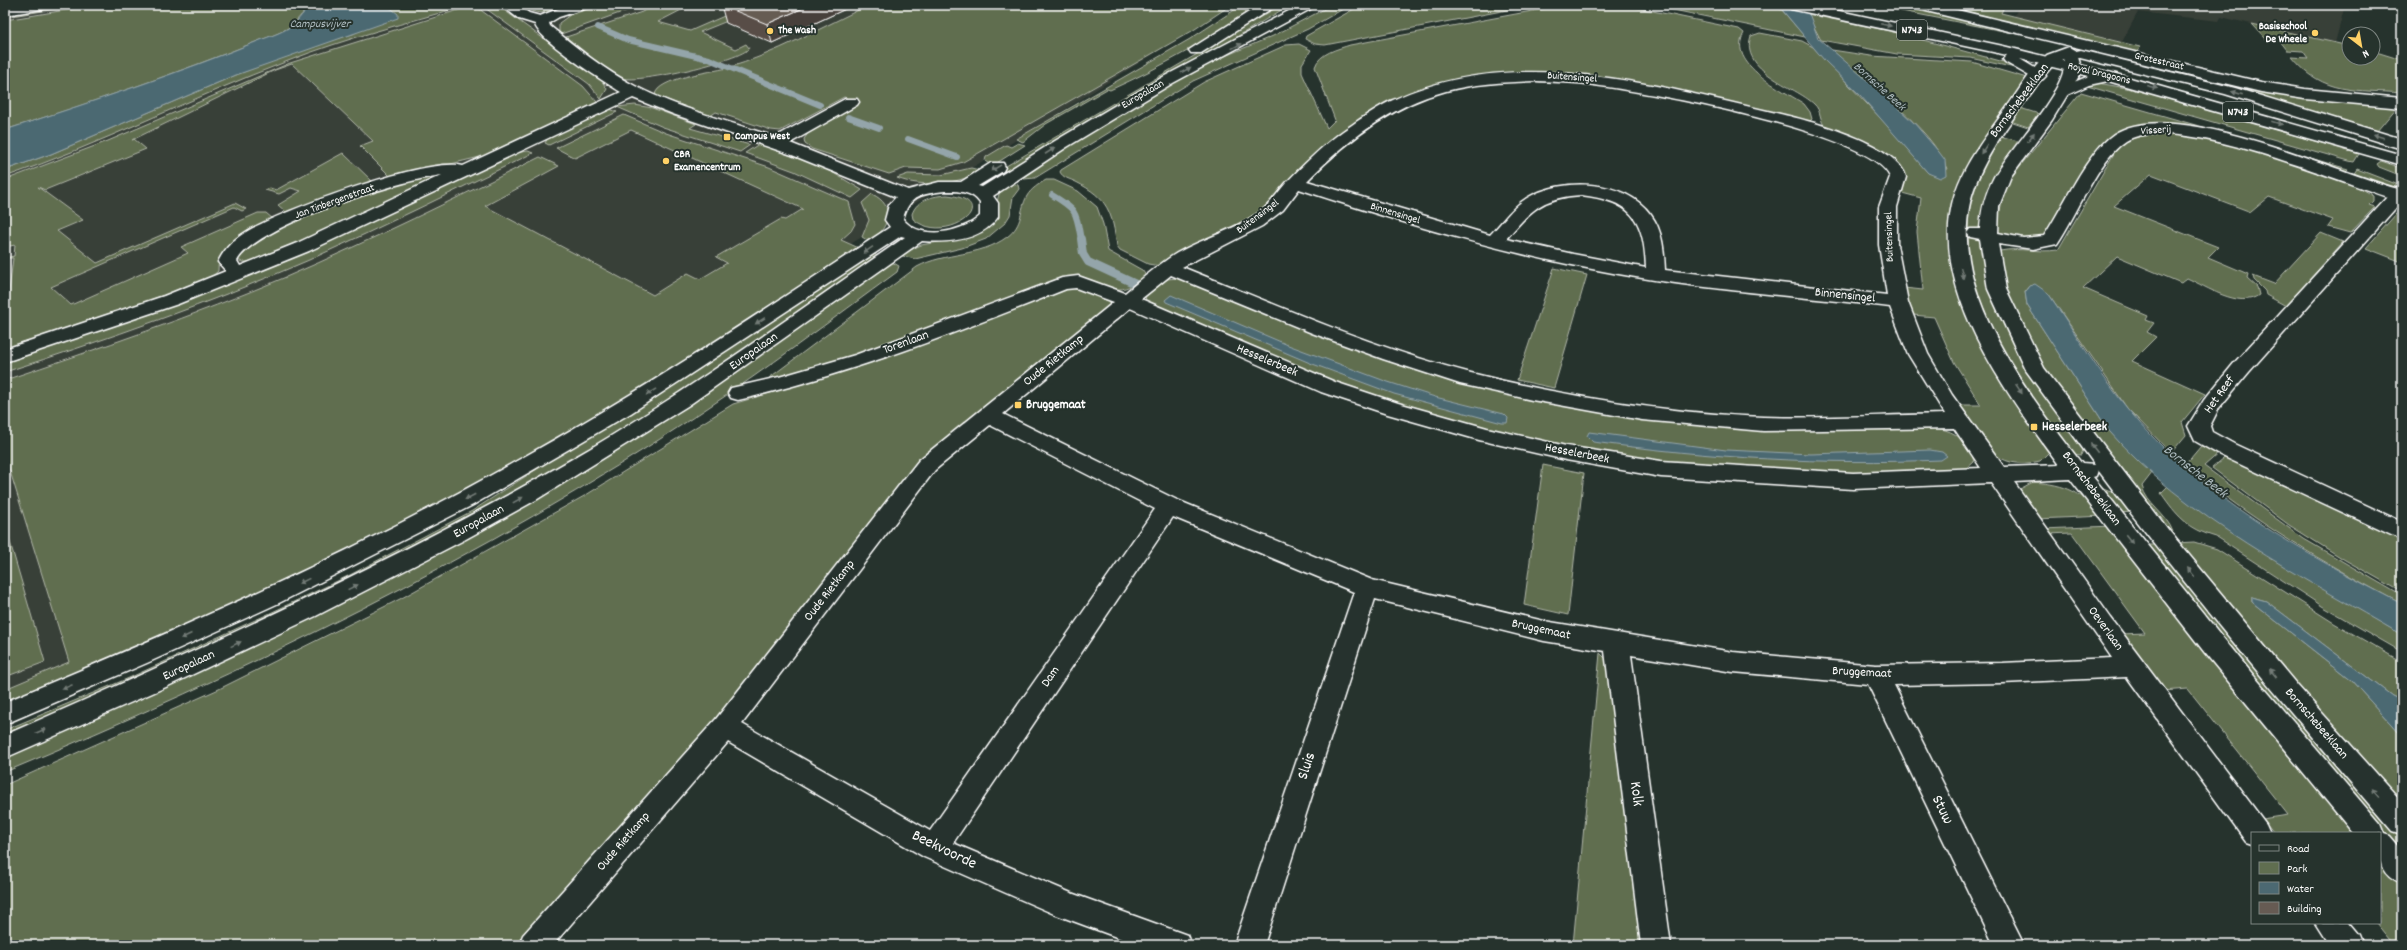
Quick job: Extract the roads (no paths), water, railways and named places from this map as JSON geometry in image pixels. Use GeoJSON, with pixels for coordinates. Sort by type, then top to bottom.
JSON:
{"type":"FeatureCollection","features":[{"type":"Feature","properties":{"kind":"street"},"geometry":{"type":"LineString","coordinates":[[5,11],[43,5]]}},
{"type":"Feature","properties":{"kind":"street"},"geometry":{"type":"LineString","coordinates":[[508,5],[524,16],[542,22]]}},
{"type":"Feature","properties":{"kind":"street"},"geometry":{"type":"LineString","coordinates":[[542,22],[554,14],[582,5]]}},
{"type":"Feature","properties":{"kind":"street","name":"Europalaan"},"geometry":{"type":"LineString","coordinates":[[964,187],[1270,5]]}},
{"type":"Feature","properties":{"kind":"street","name":"Europalaan"},"geometry":{"type":"LineString","coordinates":[[982,195],[1061,144],[1168,80],[1311,5]]}},
{"type":"Feature","properties":{"kind":"street","name":"N743"},"geometry":{"type":"LineString","coordinates":[[1791,5],[1976,44],[2018,62],[2043,68]]}},
{"type":"Feature","properties":{"kind":"street","name":"Royal Dragoons"},"geometry":{"type":"LineString","coordinates":[[1855,5],[2069,51],[2163,73],[2230,91],[2402,144]]}},
{"type":"Feature","properties":{"kind":"street","name":"Grotestraat"},"geometry":{"type":"LineString","coordinates":[[1918,5],[2261,87],[2305,94],[2402,103]]}},
{"type":"Feature","properties":{"kind":"street"},"geometry":{"type":"LineString","coordinates":[[542,22],[543,28],[555,38],[615,81],[633,92],[684,114],[777,143],[838,166],[908,196]]}},
{"type":"Feature","properties":{"kind":"street"},"geometry":{"type":"LineString","coordinates":[[2069,51],[2073,67]]}},
{"type":"Feature","properties":{"kind":"street","name":"Bornschebeeklaan"},"geometry":{"type":"LineString","coordinates":[[2069,51],[2043,68],[1976,160],[1962,197],[1958,229],[1960,262],[1971,302],[1981,325],[2004,368],[2077,472],[2170,593],[2369,832]]}},
{"type":"Feature","properties":{"kind":"street","name":"Royal Dragoons"},"geometry":{"type":"LineString","coordinates":[[2043,68],[2073,67],[2111,76],[2402,160]]}},
{"type":"Feature","properties":{"kind":"street","name":"Bornschebeeklaan"},"geometry":{"type":"LineString","coordinates":[[2073,67],[2071,76],[2062,92],[1998,187],[1990,206],[1989,236],[1997,288],[2035,369],[2162,538],[2288,692],[2402,822]]}},
{"type":"Feature","properties":{"kind":"street","name":"Buitensingel"},"geometry":{"type":"LineString","coordinates":[[1165,271],[1183,258],[1241,232],[1277,206],[1296,183],[1357,128],[1386,110],[1418,95],[1456,84],[1507,76],[1557,76],[1622,83],[1841,135],[1860,144],[1892,168],[1898,177],[1888,207],[1888,245],[1898,302]]}},
{"type":"Feature","properties":{"kind":"street"},"geometry":{"type":"LineString","coordinates":[[2062,92],[2084,82],[2111,76]]}},
{"type":"Feature","properties":{"kind":"street","name":"Jan Tinbergenstraat"},"geometry":{"type":"LineString","coordinates":[[5,356],[116,320],[238,274],[338,232],[633,92]]}},
{"type":"Feature","properties":{"kind":"street"},"geometry":{"type":"LineString","coordinates":[[777,143],[851,102]]}},
{"type":"Feature","properties":{"kind":"street","name":"Visserij"},"geometry":{"type":"LineString","coordinates":[[1958,229],[1989,236],[2041,244],[2051,240],[2103,154],[2120,137],[2147,129],[2199,131],[2224,137],[2400,195]]}},
{"type":"Feature","properties":{"kind":"street","name":"Jan Tinbergenstraat"},"geometry":{"type":"LineString","coordinates":[[238,274],[227,262],[231,251],[249,238],[276,224],[323,204],[386,183],[428,173],[474,167]]}},
{"type":"Feature","properties":{"kind":"street","name":"Binnensingel"},"geometry":{"type":"LineString","coordinates":[[1296,183],[1457,233],[1574,260],[1656,274],[1898,302]]}},
{"type":"Feature","properties":{"kind":"street"},"geometry":{"type":"LineString","coordinates":[[932,187],[964,187],[982,195],[990,204],[990,212],[985,220],[977,227],[952,237],[937,238],[910,232],[894,217],[896,210],[908,196],[932,187]]}},
{"type":"Feature","properties":{"kind":"street"},"geometry":{"type":"LineString","coordinates":[[1494,242],[1532,202],[1548,193],[1572,188],[1601,191],[1620,199],[1643,216],[1652,231],[1656,274]]}},
{"type":"Feature","properties":{"kind":"street","name":"Het Reef"},"geometry":{"type":"LineString","coordinates":[[2400,195],[2242,367],[2211,405],[2199,426],[2203,436],[2226,449],[2402,532]]}},
{"type":"Feature","properties":{"kind":"street","name":"Europalaan"},"geometry":{"type":"LineString","coordinates":[[5,713],[236,613],[371,548],[480,491],[644,396],[910,232]]}},
{"type":"Feature","properties":{"kind":"street","name":"Europalaan"},"geometry":{"type":"LineString","coordinates":[[5,747],[157,681],[297,615],[401,563],[516,501],[680,403],[910,232]]}},
{"type":"Feature","properties":{"kind":"street"},"geometry":{"type":"LineString","coordinates":[[1165,271],[1319,330],[1390,355],[1467,379],[1532,393],[1642,413],[1763,424],[1961,421]]}},
{"type":"Feature","properties":{"kind":"street","name":"Oude Rietkamp"},"geometry":{"type":"LineString","coordinates":[[534,945],[725,727],[927,465],[1165,271]]}},
{"type":"Feature","properties":{"kind":"street","name":"Hesselerbeek"},"geometry":{"type":"LineString","coordinates":[[1070,281],[1078,282],[1129,301],[1328,387],[1391,408],[1487,435],[1566,453],[1662,469],[1853,481],[2112,471]]}},
{"type":"Feature","properties":{"kind":"street","name":"Torenlaan"},"geometry":{"type":"LineString","coordinates":[[738,393],[769,387],[864,358],[1070,281]]}},
{"type":"Feature","properties":{"kind":"street"},"geometry":{"type":"LineString","coordinates":[[1898,302],[1918,354],[1961,421]]}},
{"type":"Feature","properties":{"kind":"street","name":"Bruggemaat"},"geometry":{"type":"LineString","coordinates":[[988,415],[1169,506],[1367,588],[1544,632],[1733,662],[1876,675],[2002,673],[2133,667]]}},
{"type":"Feature","properties":{"kind":"street","name":"Oeverlaan"},"geometry":{"type":"LineString","coordinates":[[1961,421],[1997,475],[2133,667],[2255,832]]}},
{"type":"Feature","properties":{"kind":"street","name":"Dam"},"geometry":{"type":"LineString","coordinates":[[934,848],[1169,506]]}},
{"type":"Feature","properties":{"kind":"street","name":"Sluis"},"geometry":{"type":"LineString","coordinates":[[1249,945],[1367,588]]}},
{"type":"Feature","properties":{"kind":"street","name":"Kolk"},"geometry":{"type":"LineString","coordinates":[[1617,644],[1656,945]]}},
{"type":"Feature","properties":{"kind":"street","name":"Stuw"},"geometry":{"type":"LineString","coordinates":[[1876,675],[2009,945]]}},
{"type":"Feature","properties":{"kind":"street","name":"Beekvoorde"},"geometry":{"type":"LineString","coordinates":[[725,727],[934,848],[1064,904],[1176,945]]}},
{"type":"Feature","properties":{"kind":"street"},"geometry":{"type":"LineString","coordinates":[[2381,846],[2402,871]]}},
{"type":"Feature","properties":{"kind":"street"},"geometry":{"type":"LineString","coordinates":[[2331,924],[2348,945]]}},
{"type":"Feature","properties":{"kind":"water","name":"Campusvijver"},"geometry":{"type":"Polygon","coordinates":[[[319,5],[387,5],[398,14],[398,18],[236,75],[51,154],[5,170],[5,130],[103,98],[231,52],[286,29],[293,25],[307,10],[319,5]]]}},
{"type":"Feature","properties":{"kind":"water"},"geometry":{"type":"Polygon","coordinates":[[[1778,5],[1799,5],[1810,16],[1818,38],[1882,93],[1914,123],[1939,152],[1945,160],[1946,175],[1940,178],[1928,173],[1860,95],[1824,60],[1778,5]]]}},
{"type":"Feature","properties":{"kind":"water"},"geometry":{"type":"Polygon","coordinates":[[[2035,284],[2048,293],[2116,394],[2155,440],[2186,469],[2254,520],[2327,564],[2402,604],[2402,635],[2247,544],[2172,491],[2139,462],[2109,431],[2027,305],[2025,292],[2029,286],[2035,284]]]}},
{"type":"Feature","properties":{"kind":"water"},"geometry":{"type":"Polygon","coordinates":[[[1171,295],[1288,345],[1385,381],[1435,397],[1504,414],[1508,418],[1507,423],[1502,423],[1394,394],[1310,363],[1166,302],[1165,300],[1171,295]]]}},
{"type":"Feature","properties":{"kind":"water"},"geometry":{"type":"Polygon","coordinates":[[[1589,432],[1726,450],[1811,454],[1930,450],[1942,452],[1947,456],[1941,460],[1853,462],[1767,459],[1637,448],[1593,442],[1587,436],[1589,432]]]}},
{"type":"Feature","properties":{"kind":"water"},"geometry":{"type":"Polygon","coordinates":[[[2252,597],[2266,601],[2392,696],[2402,701],[2402,736],[2351,680],[2252,602],[2252,597]]]}},
{"type":"Feature","properties":{"kind":"waterway"},"geometry":{"type":"LineString","coordinates":[[598,27],[628,40],[709,59],[820,105]]}},
{"type":"Feature","properties":{"kind":"waterway"},"geometry":{"type":"LineString","coordinates":[[848,117],[879,128]]}},
{"type":"Feature","properties":{"kind":"waterway"},"geometry":{"type":"LineString","coordinates":[[908,139],[957,157]]}},
{"type":"Feature","properties":{"kind":"waterway"},"geometry":{"type":"LineString","coordinates":[[1052,195],[1066,204],[1074,212],[1078,223],[1081,240]]}},
{"type":"Feature","properties":{"kind":"waterway"},"geometry":{"type":"LineString","coordinates":[[1081,239],[1083,254],[1088,262],[1140,286]]}},
{"type":"Feature","properties":{"kind":"place","name":"The Wash"},"geometry":{"type":"Point","coordinates":[770,31]}},
{"type":"Feature","properties":{"kind":"place","name":"Basisschool De Wheele"},"geometry":{"type":"Point","coordinates":[2315,33]}},
{"type":"Feature","properties":{"kind":"place","name":"Campus West"},"geometry":{"type":"Point","coordinates":[727,137]}},
{"type":"Feature","properties":{"kind":"place","name":"CBR Examencentrum"},"geometry":{"type":"Point","coordinates":[666,161]}},
{"type":"Feature","properties":{"kind":"place","name":"Bruggemaat"},"geometry":{"type":"Point","coordinates":[1018,405]}},
{"type":"Feature","properties":{"kind":"place","name":"Hesselerbeek"},"geometry":{"type":"Point","coordinates":[2034,427]}},
{"type":"Feature","properties":{"kind":"water label","name":"Bornsche Beek"},"geometry":{"type":"Point","coordinates":[1879,87]}},
{"type":"Feature","properties":{"kind":"water label","name":"Bornsche Beek"},"geometry":{"type":"Point","coordinates":[2195,472]}}]}
